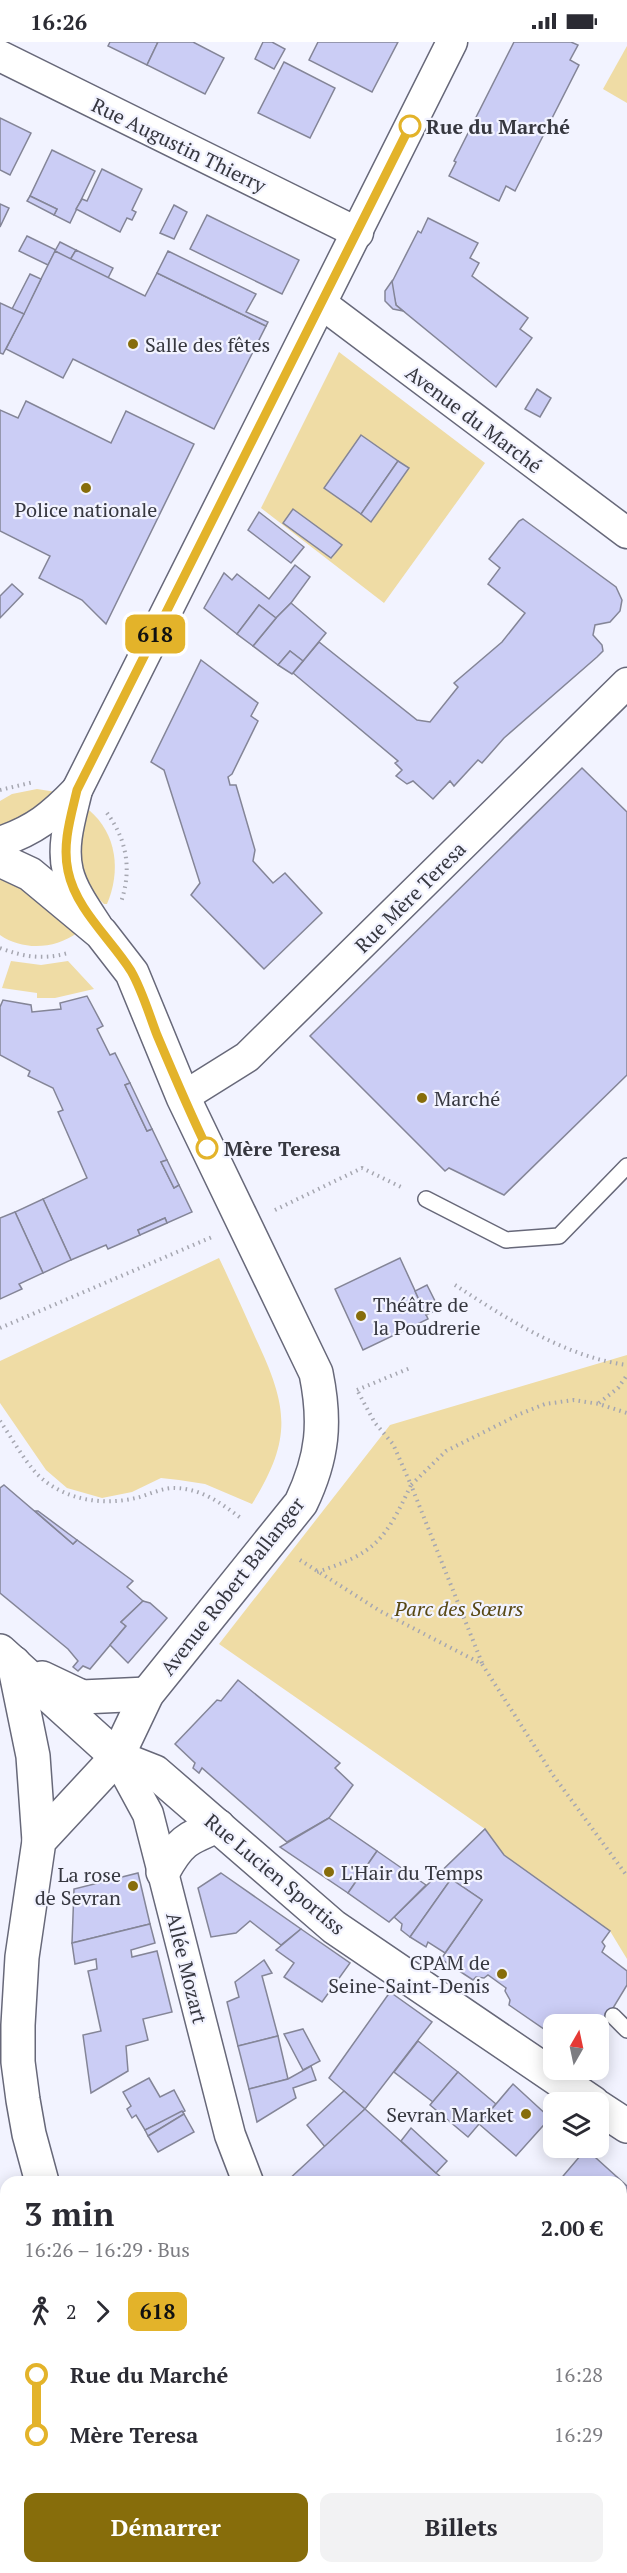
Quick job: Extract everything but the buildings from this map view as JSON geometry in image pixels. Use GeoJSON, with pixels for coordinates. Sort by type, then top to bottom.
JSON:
{"type":"FeatureCollection","features":[{"type":"Feature","properties":{"kind":"main road","name":"Avenue Robert Ballanger"},"geometry":{"type":"LineString","coordinates":[[0,860],[30,874],[101,933],[132,973],[183,1097],[316,1373],[322,1402],[321,1448],[312,1479],[301,1503],[147,1694],[117,1757],[39,1841]]}},
{"type":"Feature","properties":{"kind":"main road"},"geometry":{"type":"LineString","coordinates":[[7,1657],[68,1692],[82,1697],[147,1694]]}},
{"type":"Feature","properties":{"kind":"main road"},"geometry":{"type":"LineString","coordinates":[[7,1657],[33,1756],[39,1841],[22,1957],[18,2062],[28,2134],[40,2176]]}},
{"type":"Feature","properties":{"kind":"main road","name":"Rue Lucien Sportiss"},"geometry":{"type":"LineString","coordinates":[[7,1657],[117,1757],[155,1772],[334,1927],[577,2092]]}},
{"type":"Feature","properties":{"kind":"main road"},"geometry":{"type":"LineString","coordinates":[[163,1872],[176,1848],[193,1835],[218,1826]]}},
{"type":"Feature","properties":{"kind":"main road"},"geometry":{"type":"LineString","coordinates":[[609,2115],[627,2127]]}},
{"type":"Feature","properties":{"kind":"street"},"geometry":{"type":"LineString","coordinates":[[101,933],[79,897],[68,873],[65,850],[77,790],[452,42]]}},
{"type":"Feature","properties":{"kind":"street","name":"Rue Augustin Thierry"},"geometry":{"type":"LineString","coordinates":[[0,56],[358,233]]}},
{"type":"Feature","properties":{"kind":"street","name":"Avenue du Marché"},"geometry":{"type":"LineString","coordinates":[[322,304],[627,533]]}},
{"type":"Feature","properties":{"kind":"street","name":"Rue Mère Teresa"},"geometry":{"type":"LineString","coordinates":[[183,1097],[248,1057],[627,683]]}},
{"type":"Feature","properties":{"kind":"street"},"geometry":{"type":"LineString","coordinates":[[0,842],[35,828],[50,818],[77,790]]}},
{"type":"Feature","properties":{"kind":"street","name":"Allée Mozart"},"geometry":{"type":"LineString","coordinates":[[117,1757],[148,1814],[230,2134],[246,2176]]}},
{"type":"Feature","properties":{"kind":"lane"},"geometry":{"type":"LineString","coordinates":[[426,1199],[506,1240],[559,1236],[627,1167]]}},
{"type":"Feature","properties":{"kind":"lane"},"geometry":{"type":"LineString","coordinates":[[613,2016],[627,2030]]}},
{"type":"Feature","properties":{"kind":"path"},"geometry":{"type":"LineString","coordinates":[[0,1328],[244,1223],[362,1168],[426,1199]]}},
{"type":"Feature","properties":{"kind":"path"},"geometry":{"type":"LineString","coordinates":[[455,1284],[504,1316],[558,1345],[627,1365]]}},
{"type":"Feature","properties":{"kind":"path"},"geometry":{"type":"LineString","coordinates":[[357,1390],[410,1368]]}},
{"type":"Feature","properties":{"kind":"path"},"geometry":{"type":"LineString","coordinates":[[599,1404],[618,1388],[627,1375]]}},
{"type":"Feature","properties":{"kind":"path"},"geometry":{"type":"LineString","coordinates":[[352,1380],[375,1423],[393,1444],[482,1664],[553,1775],[627,1876]]}},
{"type":"Feature","properties":{"kind":"path"},"geometry":{"type":"LineString","coordinates":[[317,1572],[346,1563],[366,1553],[381,1538],[396,1516],[411,1485],[446,1451],[545,1404],[574,1400],[599,1404],[627,1413]]}},
{"type":"Feature","properties":{"kind":"path"},"geometry":{"type":"LineString","coordinates":[[0,1421],[37,1474],[62,1492],[83,1500],[108,1502],[136,1498],[175,1488],[204,1493],[223,1504],[271,1542],[380,1611],[482,1664]]}},
{"type":"Feature","properties":{"kind":"green space"},"geometry":{"type":"Polygon","coordinates":[[[627,46],[627,103],[603,89],[627,46]]]}},
{"type":"Feature","properties":{"kind":"green space"},"geometry":{"type":"Polygon","coordinates":[[[339,352],[485,463],[384,603],[261,508],[339,352]],[[361,435],[324,488],[371,521],[408,468],[361,435]],[[293,509],[284,523],[332,558],[341,545],[293,509]]]}},
{"type":"Feature","properties":{"kind":"green space"},"geometry":{"type":"Polygon","coordinates":[[[37,789],[56,792],[51,801],[0,830],[0,801],[12,794],[37,789]]]}},
{"type":"Feature","properties":{"kind":"green space"},"geometry":{"type":"Polygon","coordinates":[[[89,810],[106,830],[114,854],[114,879],[107,904],[104,904],[94,894],[80,870],[81,826],[89,810]]]}},
{"type":"Feature","properties":{"kind":"green space"},"geometry":{"type":"Polygon","coordinates":[[[0,872],[8,875],[77,933],[59,942],[39,946],[19,944],[0,935],[0,872]]]}},
{"type":"Feature","properties":{"kind":"green space"},"geometry":{"type":"Polygon","coordinates":[[[11,961],[41,965],[68,961],[94,989],[55,998],[37,998],[37,993],[2,988],[11,961]]]}},
{"type":"Feature","properties":{"kind":"green space"},"geometry":{"type":"Polygon","coordinates":[[[219,1258],[267,1363],[280,1404],[280,1441],[265,1481],[252,1504],[205,1484],[161,1478],[132,1492],[102,1498],[67,1488],[46,1470],[0,1403],[0,1361],[219,1258]]]}},
{"type":"Feature","properties":{"kind":"green space","name":"Parc des Sœurs"},"geometry":{"type":"Polygon","coordinates":[[[627,1355],[627,1959],[610,1931],[504,1855],[485,1829],[219,1644],[390,1425],[627,1355]]]}},
{"type":"Feature","properties":{"kind":"bus line","name":"618"},"geometry":{"type":"LineString","coordinates":[[207,1148],[183,1097],[132,973],[101,933],[79,897],[68,873],[65,850],[68,828],[77,790],[410,126]]}},
{"type":"Feature","properties":{"kind":"place","name":"Rue du Marché"},"geometry":{"type":"Point","coordinates":[410,126]}},
{"type":"Feature","properties":{"kind":"place","name":"Salle des fêtes"},"geometry":{"type":"Point","coordinates":[133,344]}},
{"type":"Feature","properties":{"kind":"place","name":"Police nationale"},"geometry":{"type":"Point","coordinates":[86,488]}},
{"type":"Feature","properties":{"kind":"place","name":"Marché"},"geometry":{"type":"Point","coordinates":[422,1098]}},
{"type":"Feature","properties":{"kind":"place","name":"Mère Teresa"},"geometry":{"type":"Point","coordinates":[207,1148]}},
{"type":"Feature","properties":{"kind":"place","name":"Théâtre de la Poudrerie"},"geometry":{"type":"Point","coordinates":[361,1316]}},
{"type":"Feature","properties":{"kind":"place","name":"L'Hair du Temps"},"geometry":{"type":"Point","coordinates":[329,1872]}},
{"type":"Feature","properties":{"kind":"place","name":"La rose de Sevran"},"geometry":{"type":"Point","coordinates":[133,1886]}},
{"type":"Feature","properties":{"kind":"place","name":"CPAM de Seine-Saint-Denis"},"geometry":{"type":"Point","coordinates":[502,1974]}},
{"type":"Feature","properties":{"kind":"place","name":"Sevran Market"},"geometry":{"type":"Point","coordinates":[526,2114]}}]}
